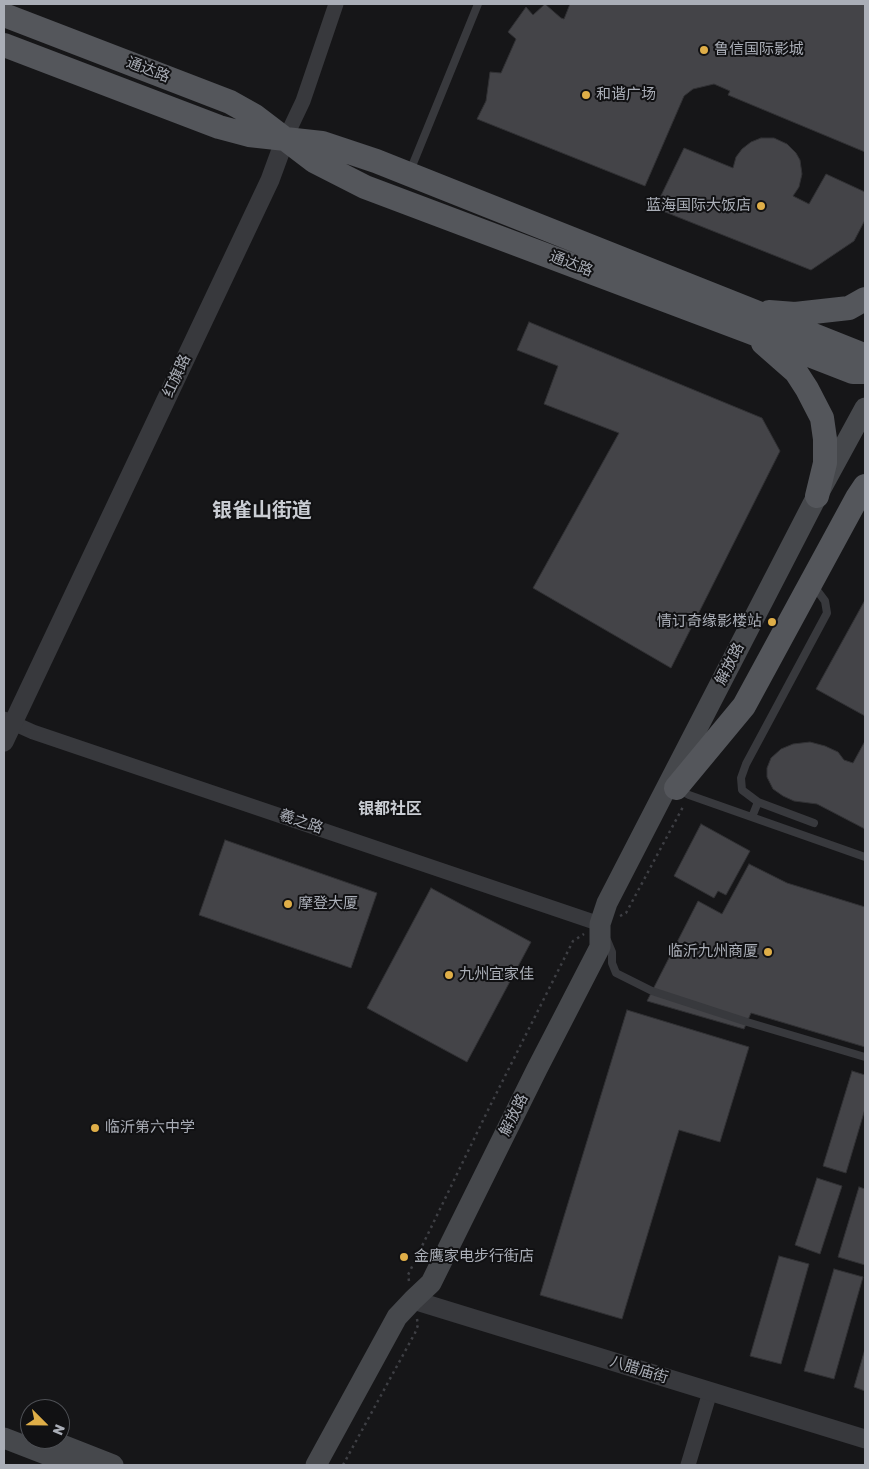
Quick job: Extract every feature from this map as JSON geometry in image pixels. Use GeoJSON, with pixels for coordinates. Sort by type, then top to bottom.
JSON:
{"type":"FeatureCollection","features":[{"type":"Feature","properties":{"kind":"main road","name":"通达路"},"geometry":{"type":"LineString","coordinates":[[4,15],[230,102],[255,116],[314,161],[365,187],[752,322],[865,357]]}},
{"type":"Feature","properties":{"kind":"main road","name":"通达路"},"geometry":{"type":"LineString","coordinates":[[4,46],[219,127],[249,135],[322,143],[376,161],[752,322],[853,372],[865,372]]}},
{"type":"Feature","properties":{"kind":"main road"},"geometry":{"type":"LineString","coordinates":[[752,322],[796,314],[849,308],[865,299]]}},
{"type":"Feature","properties":{"kind":"main road"},"geometry":{"type":"LineString","coordinates":[[752,322],[796,372],[822,418],[825,439],[825,463],[817,496]]}},
{"type":"Feature","properties":{"kind":"main road","name":"解放路"},"geometry":{"type":"LineString","coordinates":[[316,1465],[398,1317],[431,1283],[537,1069],[600,948],[600,924],[607,903],[817,496],[865,408]]}},
{"type":"Feature","properties":{"kind":"main road","name":"解放路"},"geometry":{"type":"LineString","coordinates":[[600,924],[614,907],[683,792],[865,427]]}},
{"type":"Feature","properties":{"kind":"main road"},"geometry":{"type":"LineString","coordinates":[[683,792],[744,706],[865,486]]}},
{"type":"Feature","properties":{"kind":"main road"},"geometry":{"type":"LineString","coordinates":[[331,1465],[411,1322],[413,1300]]}},
{"type":"Feature","properties":{"kind":"main road"},"geometry":{"type":"LineString","coordinates":[[4,1422],[20,1429]]}},
{"type":"Feature","properties":{"kind":"main road"},"geometry":{"type":"LineString","coordinates":[[4,1438],[74,1465]]}},
{"type":"Feature","properties":{"kind":"main road"},"geometry":{"type":"LineString","coordinates":[[70,1448],[113,1465]]}},
{"type":"Feature","properties":{"kind":"street","name":"红旗路"},"geometry":{"type":"LineString","coordinates":[[4,742],[8,720],[270,180],[303,101],[336,4]]}},
{"type":"Feature","properties":{"kind":"street","name":"羲之路"},"geometry":{"type":"LineString","coordinates":[[8,720],[42,735],[600,924]]}},
{"type":"Feature","properties":{"kind":"street","name":"八腊庙街"},"geometry":{"type":"LineString","coordinates":[[413,1300],[865,1439]]}},
{"type":"Feature","properties":{"kind":"street"},"geometry":{"type":"LineString","coordinates":[[688,1465],[710,1392]]}},
{"type":"Feature","properties":{"kind":"lane"},"geometry":{"type":"LineString","coordinates":[[408,174],[478,4]]}},
{"type":"Feature","properties":{"kind":"lane"},"geometry":{"type":"LineString","coordinates":[[812,582],[825,601],[826,613],[746,764],[741,778],[742,790],[758,802],[814,824]]}},
{"type":"Feature","properties":{"kind":"lane"},"geometry":{"type":"LineString","coordinates":[[683,792],[865,857]]}},
{"type":"Feature","properties":{"kind":"lane"},"geometry":{"type":"LineString","coordinates":[[752,817],[758,802]]}},
{"type":"Feature","properties":{"kind":"lane"},"geometry":{"type":"LineString","coordinates":[[600,924],[612,952],[612,963],[616,973],[652,991],[865,1057]]}},
{"type":"Feature","properties":{"kind":"path"},"geometry":{"type":"LineString","coordinates":[[343,1465],[418,1326],[408,1274],[573,941],[600,924],[626,913],[641,887],[683,792]]}},
{"type":"Feature","properties":{"kind":"building","name":"和谐广场"},"geometry":{"type":"Polygon","coordinates":[[[545,4],[564,19],[570,4],[865,4],[865,152],[728,95],[730,91],[714,84],[693,89],[684,96],[645,186],[477,119],[486,101],[490,72],[501,73],[516,39],[508,32],[526,7],[533,15],[545,4]]]}},
{"type":"Feature","properties":{"kind":"building","name":"蓝海国际大饭店"},"geometry":{"type":"Polygon","coordinates":[[[761,138],[774,138],[787,144],[800,160],[802,174],[799,187],[793,196],[809,204],[826,174],[865,192],[865,220],[854,241],[811,270],[655,208],[684,148],[733,168],[736,157],[742,149],[751,142],[761,138]]]}},
{"type":"Feature","properties":{"kind":"building"},"geometry":{"type":"Polygon","coordinates":[[[529,322],[762,418],[780,451],[671,668],[533,588],[619,433],[544,404],[558,366],[517,350],[529,322]]]}},
{"type":"Feature","properties":{"kind":"building"},"geometry":{"type":"Polygon","coordinates":[[[865,600],[865,716],[816,689],[865,600]]]}},
{"type":"Feature","properties":{"kind":"building"},"geometry":{"type":"Polygon","coordinates":[[[865,741],[865,829],[817,804],[794,801],[783,796],[773,789],[767,777],[767,768],[771,758],[781,749],[793,744],[810,742],[825,746],[838,752],[844,760],[853,763],[865,741]]]}},
{"type":"Feature","properties":{"kind":"building"},"geometry":{"type":"Polygon","coordinates":[[[701,824],[750,851],[726,895],[718,891],[714,898],[674,876],[701,824]]]}},
{"type":"Feature","properties":{"kind":"building","name":"摩登大厦"},"geometry":{"type":"Polygon","coordinates":[[[225,840],[377,893],[351,968],[199,915],[225,840]]]}},
{"type":"Feature","properties":{"kind":"building","name":"临沂九州商厦"},"geometry":{"type":"Polygon","coordinates":[[[749,864],[787,883],[865,907],[865,1047],[751,1013],[744,1029],[647,1001],[698,901],[722,914],[749,864]]]}},
{"type":"Feature","properties":{"kind":"building","name":"九州宜家佳"},"geometry":{"type":"Polygon","coordinates":[[[431,888],[531,942],[467,1062],[367,1008],[431,888]]]}},
{"type":"Feature","properties":{"kind":"building"},"geometry":{"type":"Polygon","coordinates":[[[627,1010],[749,1047],[720,1142],[679,1130],[622,1319],[540,1295],[627,1010]]]}},
{"type":"Feature","properties":{"kind":"building"},"geometry":{"type":"Polygon","coordinates":[[[852,1071],[865,1075],[865,1109],[846,1173],[823,1166],[852,1071]]]}},
{"type":"Feature","properties":{"kind":"building"},"geometry":{"type":"Polygon","coordinates":[[[817,1178],[842,1186],[820,1254],[795,1245],[817,1178]]]}},
{"type":"Feature","properties":{"kind":"building"},"geometry":{"type":"Polygon","coordinates":[[[859,1187],[865,1189],[865,1265],[838,1257],[859,1187]]]}},
{"type":"Feature","properties":{"kind":"building"},"geometry":{"type":"Polygon","coordinates":[[[779,1256],[809,1264],[781,1364],[750,1356],[779,1256]]]}},
{"type":"Feature","properties":{"kind":"building"},"geometry":{"type":"Polygon","coordinates":[[[834,1269],[863,1277],[834,1379],[804,1371],[834,1269]]]}},
{"type":"Feature","properties":{"kind":"building"},"geometry":{"type":"Polygon","coordinates":[[[865,1349],[865,1391],[854,1387],[865,1349]]]}},
{"type":"Feature","properties":{"kind":"place","name":"鲁信国际影城"},"geometry":{"type":"Point","coordinates":[704,50]}},
{"type":"Feature","properties":{"kind":"place","name":"和谐广场"},"geometry":{"type":"Point","coordinates":[586,95]}},
{"type":"Feature","properties":{"kind":"place","name":"蓝海国际大饭店"},"geometry":{"type":"Point","coordinates":[761,206]}},
{"type":"Feature","properties":{"kind":"place","name":"情订奇缘影楼站"},"geometry":{"type":"Point","coordinates":[772,622]}},
{"type":"Feature","properties":{"kind":"place","name":"摩登大厦"},"geometry":{"type":"Point","coordinates":[288,904]}},
{"type":"Feature","properties":{"kind":"place","name":"临沂九州商厦"},"geometry":{"type":"Point","coordinates":[768,952]}},
{"type":"Feature","properties":{"kind":"place","name":"九州宜家佳"},"geometry":{"type":"Point","coordinates":[449,975]}},
{"type":"Feature","properties":{"kind":"place","name":"临沂第六中学"},"geometry":{"type":"Point","coordinates":[95,1128]}},
{"type":"Feature","properties":{"kind":"place","name":"金鹰家电步行街店"},"geometry":{"type":"Point","coordinates":[404,1257]}},
{"type":"Feature","properties":{"kind":"district","name":"银雀山街道"},"geometry":{"type":"Point","coordinates":[262,511]}},
{"type":"Feature","properties":{"kind":"district","name":"银都社区"},"geometry":{"type":"Point","coordinates":[390,809]}}]}
